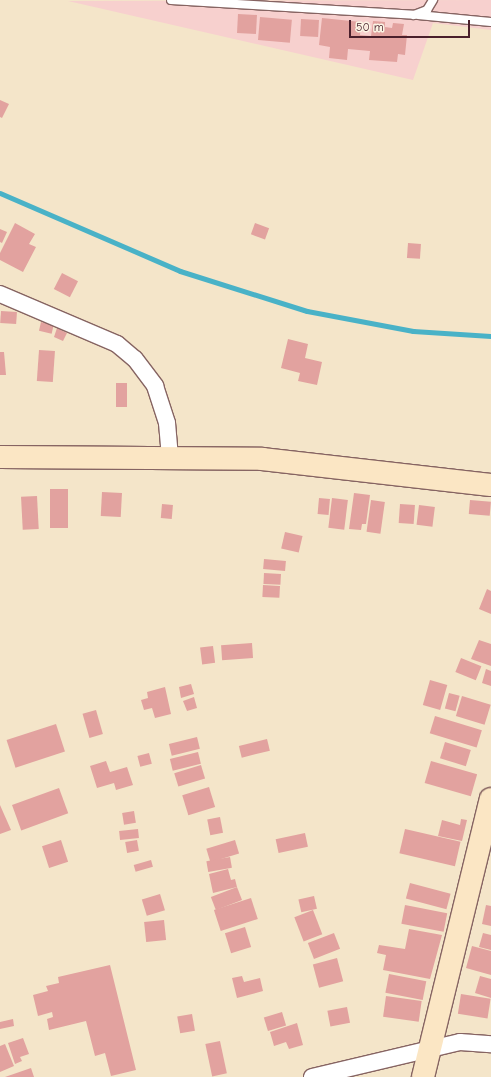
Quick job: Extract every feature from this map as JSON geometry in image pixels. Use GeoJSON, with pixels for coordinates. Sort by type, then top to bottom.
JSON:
{"type":"FeatureCollection","features":[{"type":"Feature","properties":{"kind":"main road"},"geometry":{"type":"LineString","coordinates":[[0,457],[262,459],[491,485]]}},
{"type":"Feature","properties":{"kind":"main road"},"geometry":{"type":"LineString","coordinates":[[423,1077],[491,800]]}},
{"type":"Feature","properties":{"kind":"street"},"geometry":{"type":"LineString","coordinates":[[0,294],[117,344],[135,359],[155,386],[168,422],[170,459]]}},
{"type":"Feature","properties":{"kind":"street"},"geometry":{"type":"LineString","coordinates":[[312,1077],[460,1042],[491,1044]]}},
{"type":"Feature","properties":{"kind":"lane"},"geometry":{"type":"LineString","coordinates":[[171,0],[414,15],[491,22]]}},
{"type":"Feature","properties":{"kind":"lane"},"geometry":{"type":"LineString","coordinates":[[414,15],[427,10],[433,0]]}},
{"type":"Feature","properties":{"kind":"shaded area"},"geometry":{"type":"Polygon","coordinates":[[[491,0],[491,30],[433,23],[413,80],[68,1],[491,0]]]}},
{"type":"Feature","properties":{"kind":"building"},"geometry":{"type":"Polygon","coordinates":[[[238,14],[257,15],[256,34],[237,33],[238,14]]]}},
{"type":"Feature","properties":{"kind":"building"},"geometry":{"type":"Polygon","coordinates":[[[260,17],[292,20],[290,43],[258,40],[260,17]]]}},
{"type":"Feature","properties":{"kind":"building"},"geometry":{"type":"Polygon","coordinates":[[[322,18],[361,22],[360,35],[371,36],[373,21],[385,22],[385,27],[392,28],[393,23],[404,24],[402,35],[407,35],[405,55],[398,54],[397,62],[369,60],[370,51],[348,49],[347,60],[329,58],[330,47],[319,45],[322,18]]]}},
{"type":"Feature","properties":{"kind":"building"},"geometry":{"type":"Polygon","coordinates":[[[301,19],[319,20],[318,37],[300,36],[301,19]]]}},
{"type":"Feature","properties":{"kind":"building"},"geometry":{"type":"Polygon","coordinates":[[[0,100],[9,104],[2,118],[0,117],[0,100]]]}},
{"type":"Feature","properties":{"kind":"building"},"geometry":{"type":"Polygon","coordinates":[[[15,223],[35,234],[29,244],[36,247],[23,272],[0,260],[0,253],[15,223]]]}},
{"type":"Feature","properties":{"kind":"building"},"geometry":{"type":"Polygon","coordinates":[[[255,223],[269,228],[265,239],[251,234],[255,223]]]}},
{"type":"Feature","properties":{"kind":"building"},"geometry":{"type":"Polygon","coordinates":[[[0,229],[7,232],[2,243],[0,242],[0,229]]]}},
{"type":"Feature","properties":{"kind":"building"},"geometry":{"type":"Polygon","coordinates":[[[408,243],[421,244],[420,259],[407,258],[408,243]]]}},
{"type":"Feature","properties":{"kind":"building"},"geometry":{"type":"Polygon","coordinates":[[[62,273],[78,281],[70,297],[54,289],[62,273]]]}},
{"type":"Feature","properties":{"kind":"building"},"geometry":{"type":"Polygon","coordinates":[[[1,311],[17,312],[16,324],[0,323],[1,311]]]}},
{"type":"Feature","properties":{"kind":"building"},"geometry":{"type":"Polygon","coordinates":[[[41,322],[54,325],[52,334],[39,331],[41,322]]]}},
{"type":"Feature","properties":{"kind":"building"},"geometry":{"type":"Polygon","coordinates":[[[57,328],[67,333],[63,341],[54,337],[57,328]]]}},
{"type":"Feature","properties":{"kind":"building"},"geometry":{"type":"Polygon","coordinates":[[[288,339],[308,344],[305,358],[322,362],[317,385],[298,381],[300,373],[281,368],[288,339]]]}},
{"type":"Feature","properties":{"kind":"building"},"geometry":{"type":"Polygon","coordinates":[[[39,350],[55,351],[53,382],[37,381],[39,350]]]}},
{"type":"Feature","properties":{"kind":"building"},"geometry":{"type":"Polygon","coordinates":[[[0,352],[4,352],[6,375],[0,375],[0,352]]]}},
{"type":"Feature","properties":{"kind":"building"},"geometry":{"type":"Polygon","coordinates":[[[116,383],[127,383],[127,407],[116,407],[116,383]]]}},
{"type":"Feature","properties":{"kind":"building"},"geometry":{"type":"Polygon","coordinates":[[[50,489],[68,489],[68,528],[50,528],[50,489]]]}},
{"type":"Feature","properties":{"kind":"building"},"geometry":{"type":"Polygon","coordinates":[[[102,492],[122,493],[121,517],[101,516],[102,492]]]}},
{"type":"Feature","properties":{"kind":"building"},"geometry":{"type":"Polygon","coordinates":[[[354,493],[370,495],[366,524],[362,524],[361,530],[349,529],[354,493]]]}},
{"type":"Feature","properties":{"kind":"building"},"geometry":{"type":"Polygon","coordinates":[[[37,496],[39,529],[23,530],[21,497],[37,496]]]}},
{"type":"Feature","properties":{"kind":"building"},"geometry":{"type":"Polygon","coordinates":[[[319,498],[330,499],[329,515],[318,514],[319,498]]]}},
{"type":"Feature","properties":{"kind":"building"},"geometry":{"type":"Polygon","coordinates":[[[332,498],[348,500],[344,530],[328,528],[332,498]]]}},
{"type":"Feature","properties":{"kind":"building"},"geometry":{"type":"Polygon","coordinates":[[[371,500],[385,502],[380,534],[367,532],[371,500]]]}},
{"type":"Feature","properties":{"kind":"building"},"geometry":{"type":"Polygon","coordinates":[[[470,500],[491,502],[490,516],[469,514],[470,500]]]}},
{"type":"Feature","properties":{"kind":"building"},"geometry":{"type":"Polygon","coordinates":[[[162,504],[173,505],[172,519],[161,518],[162,504]]]}},
{"type":"Feature","properties":{"kind":"building"},"geometry":{"type":"Polygon","coordinates":[[[400,504],[415,505],[414,524],[399,523],[400,504]]]}},
{"type":"Feature","properties":{"kind":"building"},"geometry":{"type":"Polygon","coordinates":[[[419,505],[435,507],[432,527],[417,525],[419,505]]]}},
{"type":"Feature","properties":{"kind":"building"},"geometry":{"type":"Polygon","coordinates":[[[285,532],[303,536],[299,553],[281,549],[285,532]]]}},
{"type":"Feature","properties":{"kind":"building"},"geometry":{"type":"Polygon","coordinates":[[[264,559],[286,561],[285,571],[263,569],[264,559]]]}},
{"type":"Feature","properties":{"kind":"building"},"geometry":{"type":"Polygon","coordinates":[[[264,573],[281,574],[280,585],[263,584],[264,573]]]}},
{"type":"Feature","properties":{"kind":"building"},"geometry":{"type":"Polygon","coordinates":[[[263,585],[280,586],[279,598],[262,597],[263,585]]]}},
{"type":"Feature","properties":{"kind":"building"},"geometry":{"type":"Polygon","coordinates":[[[487,589],[491,591],[491,614],[479,609],[487,589]]]}},
{"type":"Feature","properties":{"kind":"building"},"geometry":{"type":"Polygon","coordinates":[[[479,640],[491,644],[491,666],[471,659],[479,640]]]}},
{"type":"Feature","properties":{"kind":"building"},"geometry":{"type":"Polygon","coordinates":[[[252,643],[253,658],[222,660],[221,645],[252,643]]]}},
{"type":"Feature","properties":{"kind":"building"},"geometry":{"type":"Polygon","coordinates":[[[213,646],[215,663],[202,664],[200,648],[213,646]]]}},
{"type":"Feature","properties":{"kind":"building"},"geometry":{"type":"Polygon","coordinates":[[[461,658],[481,666],[476,680],[455,672],[461,658]]]}},
{"type":"Feature","properties":{"kind":"building"},"geometry":{"type":"Polygon","coordinates":[[[486,669],[491,671],[491,686],[482,683],[486,669]]]}},
{"type":"Feature","properties":{"kind":"building"},"geometry":{"type":"Polygon","coordinates":[[[430,680],[447,685],[440,710],[423,705],[430,680]]]}},
{"type":"Feature","properties":{"kind":"building"},"geometry":{"type":"Polygon","coordinates":[[[191,684],[194,694],[181,698],[179,687],[191,684]]]}},
{"type":"Feature","properties":{"kind":"building"},"geometry":{"type":"Polygon","coordinates":[[[165,687],[171,714],[155,718],[152,708],[144,710],[141,700],[148,698],[147,692],[165,687]]]}},
{"type":"Feature","properties":{"kind":"building"},"geometry":{"type":"Polygon","coordinates":[[[449,693],[460,696],[455,711],[445,708],[449,693]]]}},
{"type":"Feature","properties":{"kind":"building"},"geometry":{"type":"Polygon","coordinates":[[[462,696],[491,705],[485,725],[456,716],[462,696]]]}},
{"type":"Feature","properties":{"kind":"building"},"geometry":{"type":"Polygon","coordinates":[[[194,697],[197,708],[187,711],[183,701],[194,697]]]}},
{"type":"Feature","properties":{"kind":"building"},"geometry":{"type":"Polygon","coordinates":[[[96,710],[103,734],[89,738],[83,714],[96,710]]]}},
{"type":"Feature","properties":{"kind":"building"},"geometry":{"type":"Polygon","coordinates":[[[435,716],[482,730],[477,748],[430,733],[435,716]]]}},
{"type":"Feature","properties":{"kind":"building"},"geometry":{"type":"Polygon","coordinates":[[[56,724],[65,752],[16,768],[7,740],[56,724]]]}},
{"type":"Feature","properties":{"kind":"building"},"geometry":{"type":"Polygon","coordinates":[[[197,737],[200,749],[172,756],[169,744],[197,737]]]}},
{"type":"Feature","properties":{"kind":"building"},"geometry":{"type":"Polygon","coordinates":[[[267,739],[270,751],[242,758],[239,746],[267,739]]]}},
{"type":"Feature","properties":{"kind":"building"},"geometry":{"type":"Polygon","coordinates":[[[445,742],[471,750],[466,766],[440,758],[445,742]]]}},
{"type":"Feature","properties":{"kind":"building"},"geometry":{"type":"Polygon","coordinates":[[[198,752],[201,764],[173,771],[170,759],[198,752]]]}},
{"type":"Feature","properties":{"kind":"building"},"geometry":{"type":"Polygon","coordinates":[[[149,753],[152,764],[140,767],[137,756],[149,753]]]}},
{"type":"Feature","properties":{"kind":"building"},"geometry":{"type":"Polygon","coordinates":[[[106,761],[110,772],[127,767],[133,785],[116,790],[114,783],[97,788],[90,766],[106,761]]]}},
{"type":"Feature","properties":{"kind":"building"},"geometry":{"type":"Polygon","coordinates":[[[431,761],[477,774],[471,796],[425,783],[431,761]]]}},
{"type":"Feature","properties":{"kind":"building"},"geometry":{"type":"Polygon","coordinates":[[[201,765],[205,778],[178,787],[174,773],[201,765]]]}},
{"type":"Feature","properties":{"kind":"building"},"geometry":{"type":"Polygon","coordinates":[[[209,787],[215,807],[188,815],[182,795],[209,787]]]}},
{"type":"Feature","properties":{"kind":"building"},"geometry":{"type":"Polygon","coordinates":[[[59,788],[68,813],[21,830],[12,805],[59,788]]]}},
{"type":"Feature","properties":{"kind":"building"},"geometry":{"type":"Polygon","coordinates":[[[0,805],[11,830],[0,834],[0,805]]]}},
{"type":"Feature","properties":{"kind":"building"},"geometry":{"type":"Polygon","coordinates":[[[134,811],[136,823],[124,825],[122,813],[134,811]]]}},
{"type":"Feature","properties":{"kind":"building"},"geometry":{"type":"Polygon","coordinates":[[[220,817],[223,833],[210,835],[207,819],[220,817]]]}},
{"type":"Feature","properties":{"kind":"building"},"geometry":{"type":"Polygon","coordinates":[[[461,819],[467,820],[462,841],[438,836],[442,820],[460,825],[461,819]]]}},
{"type":"Feature","properties":{"kind":"building"},"geometry":{"type":"Polygon","coordinates":[[[138,829],[139,838],[120,840],[119,831],[138,829]]]}},
{"type":"Feature","properties":{"kind":"building"},"geometry":{"type":"Polygon","coordinates":[[[405,829],[461,842],[455,866],[399,853],[405,829]]]}},
{"type":"Feature","properties":{"kind":"building"},"geometry":{"type":"Polygon","coordinates":[[[305,833],[308,847],[279,853],[276,839],[305,833]]]}},
{"type":"Feature","properties":{"kind":"building"},"geometry":{"type":"Polygon","coordinates":[[[61,840],[68,862],[49,868],[42,846],[61,840]]]}},
{"type":"Feature","properties":{"kind":"building"},"geometry":{"type":"Polygon","coordinates":[[[137,840],[139,851],[127,853],[125,842],[137,840]]]}},
{"type":"Feature","properties":{"kind":"building"},"geometry":{"type":"Polygon","coordinates":[[[235,840],[239,853],[210,862],[206,849],[235,840]]]}},
{"type":"Feature","properties":{"kind":"building"},"geometry":{"type":"Polygon","coordinates":[[[230,857],[232,868],[208,872],[206,861],[230,857]]]}},
{"type":"Feature","properties":{"kind":"building"},"geometry":{"type":"Polygon","coordinates":[[[151,860],[153,867],[136,872],[134,865],[151,860]]]}},
{"type":"Feature","properties":{"kind":"building"},"geometry":{"type":"Polygon","coordinates":[[[228,869],[231,880],[235,879],[237,887],[213,893],[209,874],[228,869]]]}},
{"type":"Feature","properties":{"kind":"building"},"geometry":{"type":"Polygon","coordinates":[[[410,883],[451,894],[446,909],[406,898],[410,883]]]}},
{"type":"Feature","properties":{"kind":"building"},"geometry":{"type":"Polygon","coordinates":[[[237,887],[242,900],[216,910],[211,897],[237,887]]]}},
{"type":"Feature","properties":{"kind":"building"},"geometry":{"type":"Polygon","coordinates":[[[160,894],[165,910],[147,916],[142,900],[160,894]]]}},
{"type":"Feature","properties":{"kind":"building"},"geometry":{"type":"Polygon","coordinates":[[[314,896],[317,909],[301,912],[298,900],[314,896]]]}},
{"type":"Feature","properties":{"kind":"building"},"geometry":{"type":"Polygon","coordinates":[[[251,898],[258,919],[221,931],[214,910],[251,898]]]}},
{"type":"Feature","properties":{"kind":"building"},"geometry":{"type":"Polygon","coordinates":[[[405,905],[447,913],[444,932],[401,924],[405,905]]]}},
{"type":"Feature","properties":{"kind":"building"},"geometry":{"type":"Polygon","coordinates":[[[486,905],[491,906],[491,926],[482,924],[486,905]]]}},
{"type":"Feature","properties":{"kind":"building"},"geometry":{"type":"Polygon","coordinates":[[[313,910],[322,934],[304,941],[294,917],[313,910]]]}},
{"type":"Feature","properties":{"kind":"building"},"geometry":{"type":"Polygon","coordinates":[[[164,920],[166,940],[146,942],[144,922],[164,920]]]}},
{"type":"Feature","properties":{"kind":"building"},"geometry":{"type":"Polygon","coordinates":[[[245,927],[251,947],[231,953],[225,933],[245,927]]]}},
{"type":"Feature","properties":{"kind":"building"},"geometry":{"type":"Polygon","coordinates":[[[409,929],[442,935],[430,979],[383,970],[386,955],[377,953],[379,945],[405,949],[409,929]]]}},
{"type":"Feature","properties":{"kind":"building"},"geometry":{"type":"Polygon","coordinates":[[[334,933],[340,949],[314,959],[308,943],[334,933]]]}},
{"type":"Feature","properties":{"kind":"building"},"geometry":{"type":"Polygon","coordinates":[[[483,933],[491,935],[491,950],[479,947],[483,933]]]}},
{"type":"Feature","properties":{"kind":"building"},"geometry":{"type":"Polygon","coordinates":[[[472,946],[491,951],[491,975],[466,968],[472,946]]]}},
{"type":"Feature","properties":{"kind":"building"},"geometry":{"type":"Polygon","coordinates":[[[337,958],[343,981],[319,988],[313,964],[337,958]]]}},
{"type":"Feature","properties":{"kind":"building"},"geometry":{"type":"Polygon","coordinates":[[[110,965],[136,1070],[111,1076],[105,1053],[95,1056],[86,1021],[49,1030],[47,1019],[53,1017],[52,1012],[38,1016],[33,995],[48,991],[46,986],[59,983],[58,977],[110,965]]]}},
{"type":"Feature","properties":{"kind":"building"},"geometry":{"type":"Polygon","coordinates":[[[389,974],[426,981],[423,1000],[385,993],[389,974]]]}},
{"type":"Feature","properties":{"kind":"building"},"geometry":{"type":"Polygon","coordinates":[[[242,976],[244,982],[260,978],[263,991],[237,998],[232,978],[242,976]]]}},
{"type":"Feature","properties":{"kind":"building"},"geometry":{"type":"Polygon","coordinates":[[[480,976],[491,979],[491,998],[475,993],[480,976]]]}},
{"type":"Feature","properties":{"kind":"building"},"geometry":{"type":"Polygon","coordinates":[[[461,994],[491,999],[488,1018],[458,1014],[461,994]]]}},
{"type":"Feature","properties":{"kind":"building"},"geometry":{"type":"Polygon","coordinates":[[[386,996],[422,1001],[419,1022],[383,1017],[386,996]]]}},
{"type":"Feature","properties":{"kind":"building"},"geometry":{"type":"Polygon","coordinates":[[[347,1007],[350,1023],[330,1027],[327,1011],[347,1007]]]}},
{"type":"Feature","properties":{"kind":"building"},"geometry":{"type":"Polygon","coordinates":[[[282,1012],[286,1025],[268,1031],[264,1018],[282,1012]]]}},
{"type":"Feature","properties":{"kind":"building"},"geometry":{"type":"Polygon","coordinates":[[[192,1014],[195,1031],[180,1033],[177,1017],[192,1014]]]}},
{"type":"Feature","properties":{"kind":"building"},"geometry":{"type":"Polygon","coordinates":[[[13,1019],[14,1026],[0,1029],[0,1022],[13,1019]]]}},
{"type":"Feature","properties":{"kind":"building"},"geometry":{"type":"Polygon","coordinates":[[[297,1023],[303,1045],[289,1049],[286,1042],[274,1046],[270,1032],[297,1023]]]}},
{"type":"Feature","properties":{"kind":"building"},"geometry":{"type":"Polygon","coordinates":[[[23,1038],[29,1054],[20,1057],[22,1061],[15,1064],[8,1043],[23,1038]]]}},
{"type":"Feature","properties":{"kind":"building"},"geometry":{"type":"Polygon","coordinates":[[[220,1041],[227,1073],[212,1076],[205,1044],[220,1041]]]}},
{"type":"Feature","properties":{"kind":"building"},"geometry":{"type":"Polygon","coordinates":[[[5,1044],[14,1066],[0,1072],[0,1046],[5,1044]]]}},
{"type":"Feature","properties":{"kind":"building"},"geometry":{"type":"Polygon","coordinates":[[[31,1068],[34,1077],[5,1077],[31,1068]]]}},
{"type":"Feature","properties":{"kind":"waterway"},"geometry":{"type":"LineString","coordinates":[[0,193],[180,271],[307,311],[413,331],[491,336]]}}]}
